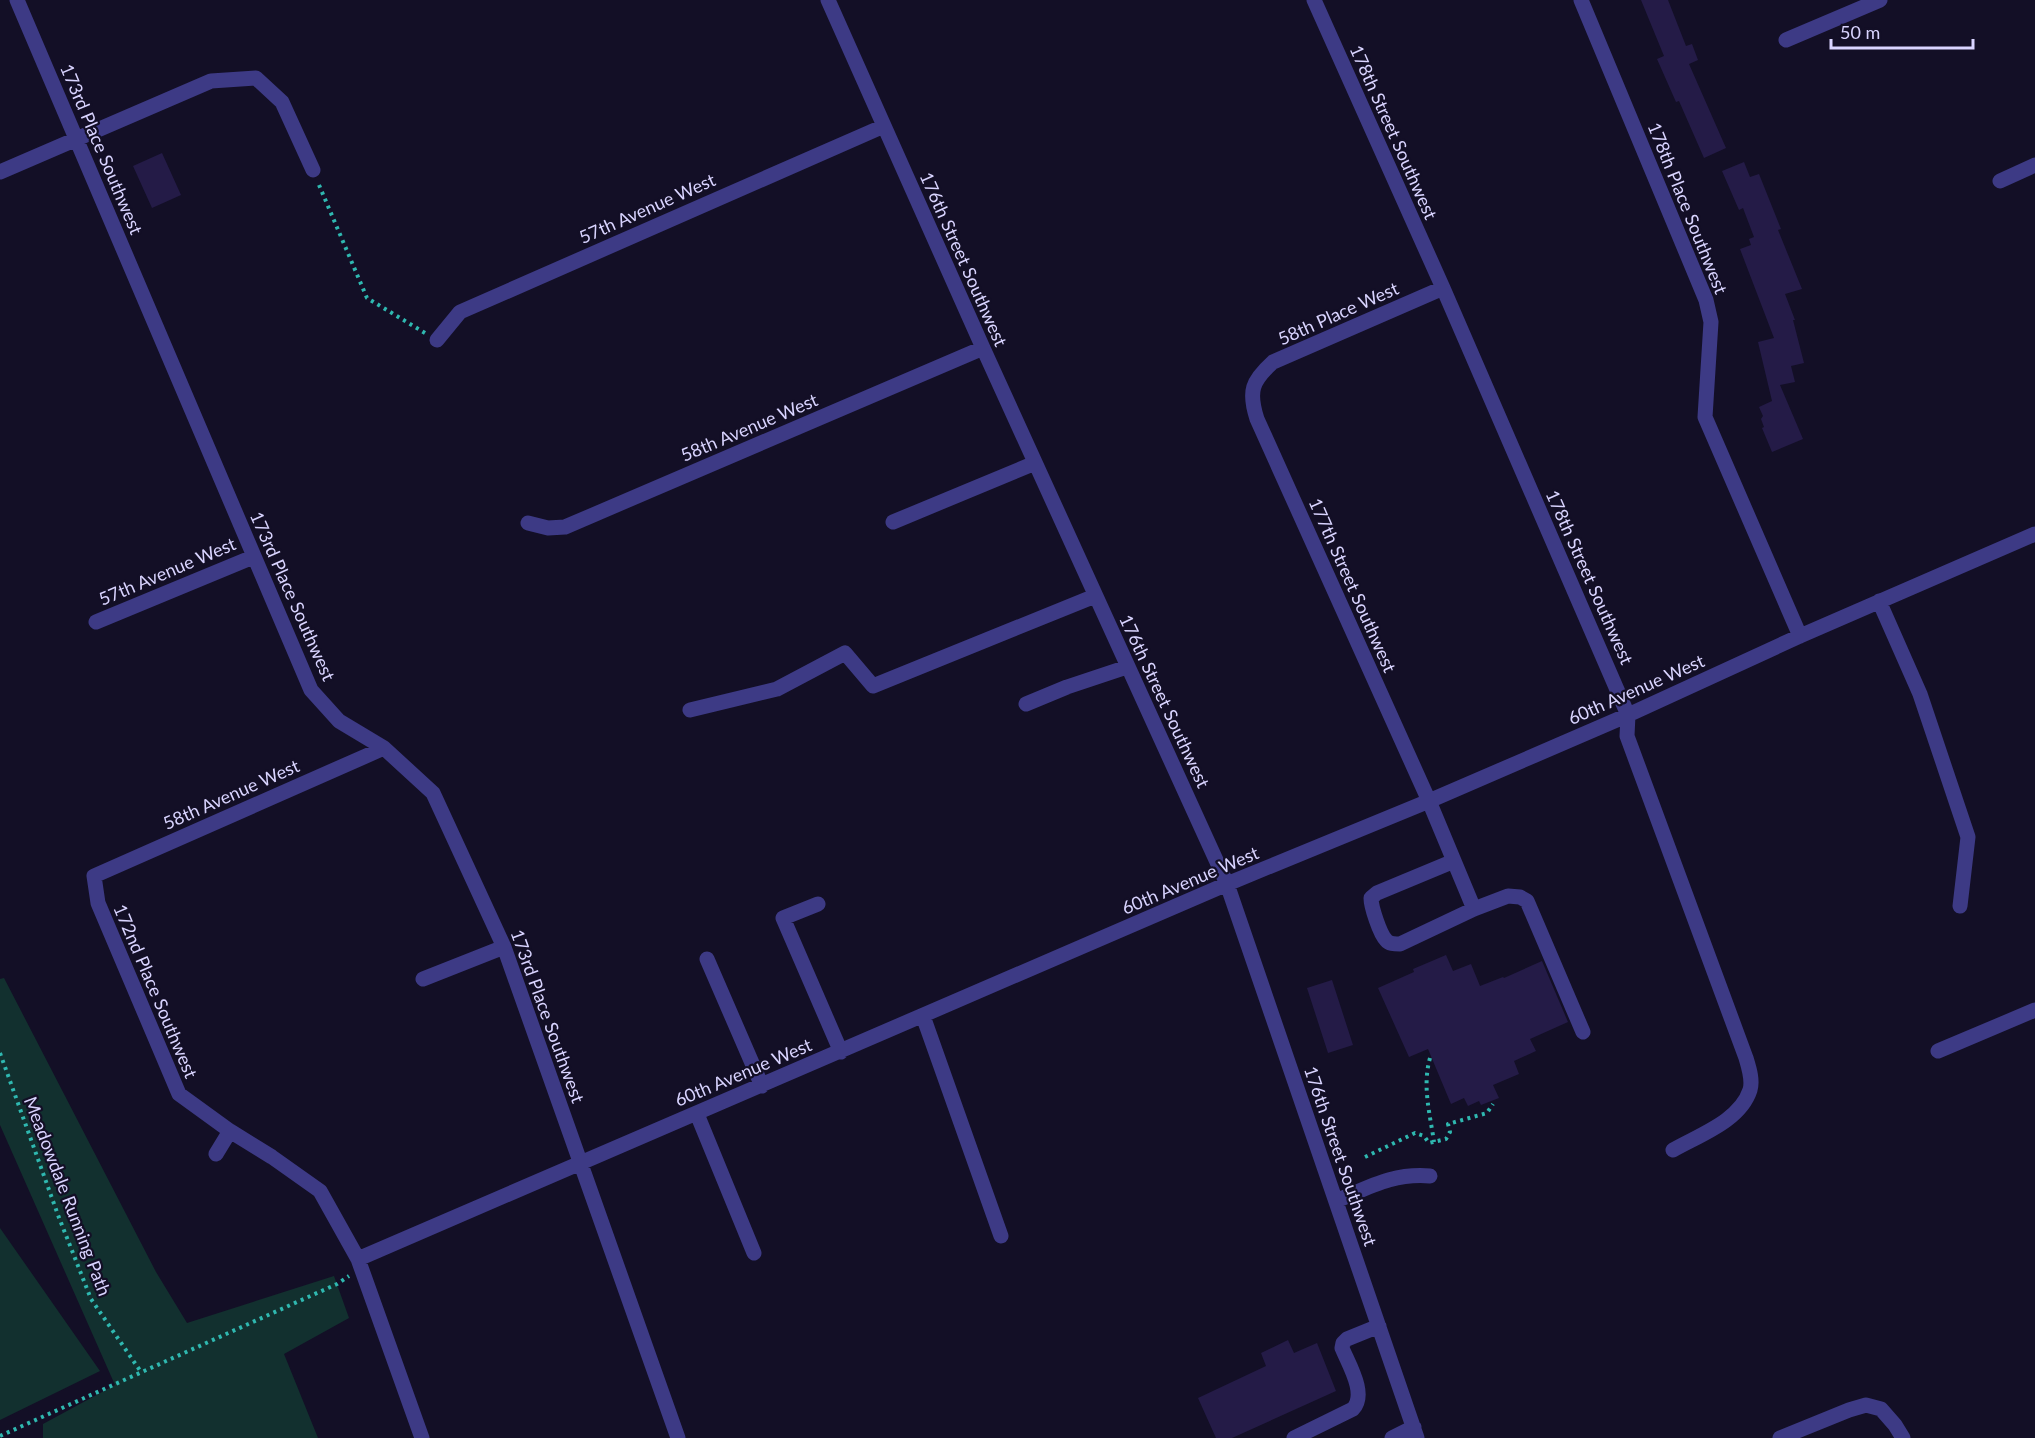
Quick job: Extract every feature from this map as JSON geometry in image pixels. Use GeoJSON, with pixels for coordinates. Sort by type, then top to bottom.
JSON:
{"type":"FeatureCollection","features":[{"type":"Feature","properties":{"kind":"street","name":"173rd Place Southwest"},"geometry":{"type":"LineString","coordinates":[[17,0],[311,690],[339,721],[384,748],[433,793],[504,947],[678,1438]]}},
{"type":"Feature","properties":{"kind":"street","name":"176th Street Southwest"},"geometry":{"type":"LineString","coordinates":[[828,0],[983,348],[1227,884],[1416,1433]]}},
{"type":"Feature","properties":{"kind":"street","name":"178th Street Southwest"},"geometry":{"type":"LineString","coordinates":[[1314,0],[1443,288],[1628,714],[1627,736],[1751,1073],[1750,1089],[1736,1112],[1673,1150]]}},
{"type":"Feature","properties":{"kind":"street","name":"178th Place Southwest"},"geometry":{"type":"LineString","coordinates":[[1581,0],[1706,300],[1711,322],[1711,351],[1705,396],[1705,417],[1800,636]]}},
{"type":"Feature","properties":{"kind":"street"},"geometry":{"type":"LineString","coordinates":[[1786,40],[1880,0]]}},
{"type":"Feature","properties":{"kind":"street"},"geometry":{"type":"LineString","coordinates":[[0,172],[211,81],[256,78],[282,102],[313,170]]}},
{"type":"Feature","properties":{"kind":"street","name":"57th Avenue West"},"geometry":{"type":"LineString","coordinates":[[437,340],[460,312],[884,126]]}},
{"type":"Feature","properties":{"kind":"street"},"geometry":{"type":"LineString","coordinates":[[2000,181],[2035,165]]}},
{"type":"Feature","properties":{"kind":"street","name":"58th Place West"},"geometry":{"type":"LineString","coordinates":[[1255,382],[1273,362],[1443,288]]}},
{"type":"Feature","properties":{"kind":"street","name":"58th Avenue West"},"geometry":{"type":"LineString","coordinates":[[528,523],[548,528],[565,527],[983,348]]}},
{"type":"Feature","properties":{"kind":"street","name":"177th Street Southwest"},"geometry":{"type":"LineString","coordinates":[[1255,382],[1252,392],[1257,419],[1429,801],[1474,909]]}},
{"type":"Feature","properties":{"kind":"street"},"geometry":{"type":"LineString","coordinates":[[893,522],[1035,463]]}},
{"type":"Feature","properties":{"kind":"street","name":"60th Avenue West"},"geometry":{"type":"LineString","coordinates":[[360,1264],[582,1164],[1227,884],[1429,801],[2035,534]]}},
{"type":"Feature","properties":{"kind":"street","name":"57th Avenue West"},"geometry":{"type":"LineString","coordinates":[[96,622],[253,557]]}},
{"type":"Feature","properties":{"kind":"street"},"geometry":{"type":"LineString","coordinates":[[690,710],[777,689],[845,653],[873,686],[1095,596]]}},
{"type":"Feature","properties":{"kind":"street"},"geometry":{"type":"LineString","coordinates":[[1879,601],[1920,694],[1968,837],[1960,906]]}},
{"type":"Feature","properties":{"kind":"street"},"geometry":{"type":"LineString","coordinates":[[1026,704],[1067,687],[1127,667]]}},
{"type":"Feature","properties":{"kind":"street","name":"58th Avenue West"},"geometry":{"type":"LineString","coordinates":[[94,876],[384,748]]}},
{"type":"Feature","properties":{"kind":"street"},"geometry":{"type":"LineString","coordinates":[[1454,861],[1377,893],[1371,898],[1371,905],[1384,939],[1390,943],[1400,944],[1474,909],[1508,896],[1520,897],[1527,901],[1583,1032]]}},
{"type":"Feature","properties":{"kind":"street","name":"172nd Place Southwest"},"geometry":{"type":"LineString","coordinates":[[94,876],[98,903],[179,1094],[320,1191],[360,1264],[422,1438]]}},
{"type":"Feature","properties":{"kind":"street"},"geometry":{"type":"LineString","coordinates":[[818,904],[783,918],[841,1052]]}},
{"type":"Feature","properties":{"kind":"street"},"geometry":{"type":"LineString","coordinates":[[423,979],[504,947]]}},
{"type":"Feature","properties":{"kind":"street"},"geometry":{"type":"LineString","coordinates":[[707,959],[762,1086]]}},
{"type":"Feature","properties":{"kind":"street"},"geometry":{"type":"LineString","coordinates":[[1938,1051],[2035,1010]]}},
{"type":"Feature","properties":{"kind":"street"},"geometry":{"type":"LineString","coordinates":[[923,1016],[1001,1236]]}},
{"type":"Feature","properties":{"kind":"street"},"geometry":{"type":"LineString","coordinates":[[697,1114],[754,1253]]}},
{"type":"Feature","properties":{"kind":"street"},"geometry":{"type":"LineString","coordinates":[[216,1154],[230,1131]]}},
{"type":"Feature","properties":{"kind":"street"},"geometry":{"type":"LineString","coordinates":[[1336,1201],[1393,1178],[1405,1175],[1430,1176]]}},
{"type":"Feature","properties":{"kind":"street"},"geometry":{"type":"LineString","coordinates":[[1294,1438],[1353,1409],[1359,1403],[1359,1393],[1342,1348],[1343,1343],[1347,1339],[1379,1326]]}},
{"type":"Feature","properties":{"kind":"street"},"geometry":{"type":"LineString","coordinates":[[1780,1438],[1866,1405],[1881,1409],[1903,1438]]}},
{"type":"Feature","properties":{"kind":"street"},"geometry":{"type":"LineString","coordinates":[[1392,1438],[1416,1433]]}},
{"type":"Feature","properties":{"kind":"path"},"geometry":{"type":"LineString","coordinates":[[313,170],[367,298],[437,340]]}},
{"type":"Feature","properties":{"kind":"path","name":"Meadowdale Running Path"},"geometry":{"type":"LineString","coordinates":[[0,1053],[58,1215],[91,1299],[141,1372]]}},
{"type":"Feature","properties":{"kind":"path"},"geometry":{"type":"LineString","coordinates":[[1430,1058],[1426,1073],[1434,1142]]}},
{"type":"Feature","properties":{"kind":"path"},"geometry":{"type":"LineString","coordinates":[[1365,1157],[1415,1133],[1424,1136],[1429,1143],[1446,1139],[1450,1132],[1448,1124],[1487,1113],[1492,1104]]}},
{"type":"Feature","properties":{"kind":"path"},"geometry":{"type":"LineString","coordinates":[[0,1436],[337,1284],[360,1264]]}},
{"type":"Feature","properties":{"kind":"green space"},"geometry":{"type":"Polygon","coordinates":[[[4,978],[156,1272],[187,1323],[334,1276],[349,1318],[284,1354],[318,1438],[43,1438],[43,1424],[115,1385],[0,1125],[0,979],[4,978]]]}},
{"type":"Feature","properties":{"kind":"green space"},"geometry":{"type":"Polygon","coordinates":[[[0,1228],[100,1371],[0,1420],[0,1228]]]}},
{"type":"Feature","properties":{"kind":"building"},"geometry":{"type":"Polygon","coordinates":[[[1641,0],[1668,0],[1686,46],[1692,44],[1698,60],[1689,64],[1726,148],[1704,158],[1679,101],[1676,102],[1657,59],[1664,56],[1641,0]]]}},
{"type":"Feature","properties":{"kind":"building"},"geometry":{"type":"Polygon","coordinates":[[[162,153],[181,195],[152,208],[133,166],[162,153]]]}},
{"type":"Feature","properties":{"kind":"building"},"geometry":{"type":"Polygon","coordinates":[[[1744,162],[1750,177],[1759,174],[1781,229],[1778,230],[1802,289],[1785,294],[1795,320],[1793,320],[1804,363],[1791,366],[1795,382],[1780,385],[1803,439],[1772,452],[1762,428],[1764,427],[1761,419],[1763,416],[1759,407],[1772,401],[1758,342],[1774,338],[1740,249],[1751,245],[1749,239],[1754,237],[1743,208],[1739,210],[1722,171],[1744,162]]]}},
{"type":"Feature","properties":{"kind":"building"},"geometry":{"type":"Polygon","coordinates":[[[1446,955],[1453,971],[1471,964],[1480,986],[1542,961],[1568,1022],[1530,1039],[1536,1051],[1514,1061],[1519,1074],[1493,1085],[1499,1098],[1481,1105],[1479,1101],[1468,1106],[1464,1098],[1451,1104],[1428,1049],[1409,1057],[1378,988],[1414,972],[1413,969],[1446,955]]]}},
{"type":"Feature","properties":{"kind":"building"},"geometry":{"type":"Polygon","coordinates":[[[1332,980],[1353,1045],[1328,1053],[1307,988],[1332,980]]]}},
{"type":"Feature","properties":{"kind":"building"},"geometry":{"type":"Polygon","coordinates":[[[1288,1340],[1294,1353],[1317,1343],[1336,1391],[1232,1438],[1216,1438],[1198,1398],[1266,1366],[1261,1353],[1288,1340]]]}}]}
